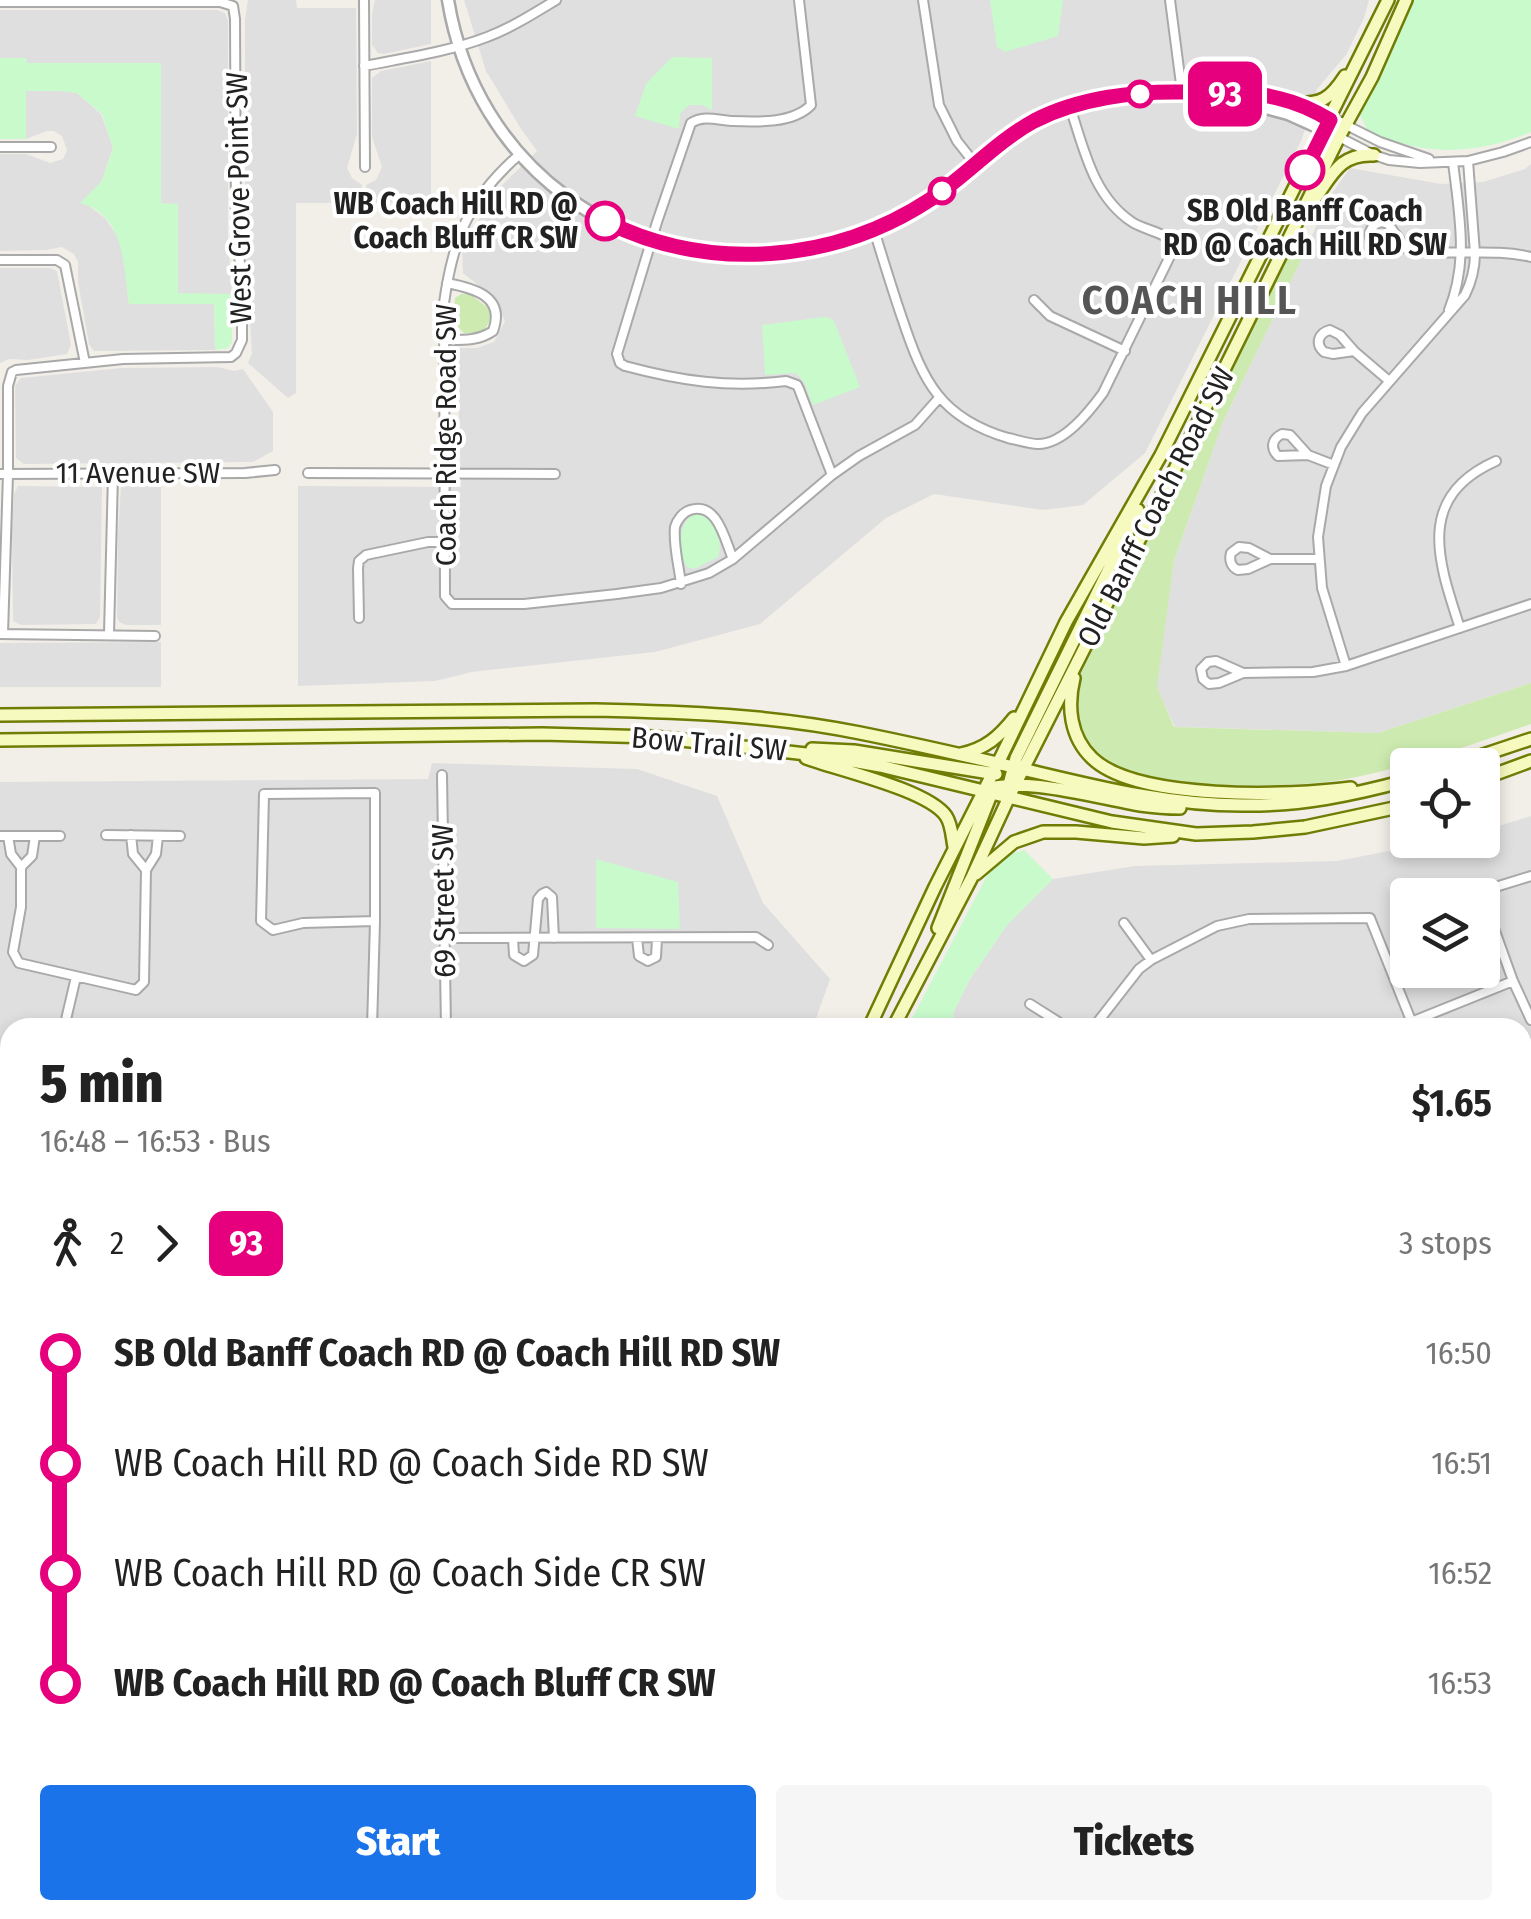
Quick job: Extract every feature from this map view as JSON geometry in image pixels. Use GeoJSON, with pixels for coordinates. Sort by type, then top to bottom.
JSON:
{"type":"FeatureCollection","features":[{"type":"Feature","properties":{"kind":"main road","name":"Old Banff Coach Road SW"},"geometry":{"type":"LineString","coordinates":[[1003,780],[1023,707],[1160,455],[1388,0]]}},
{"type":"Feature","properties":{"kind":"main road","name":"Old Banff Coach Road SW"},"geometry":{"type":"LineString","coordinates":[[1003,780],[1079,660],[1387,46],[1406,0]]}},
{"type":"Feature","properties":{"kind":"main road"},"geometry":{"type":"LineString","coordinates":[[1293,103],[1309,104],[1332,95],[1368,44]]}},
{"type":"Feature","properties":{"kind":"main road"},"geometry":{"type":"LineString","coordinates":[[1294,228],[1344,162],[1361,154],[1374,155]]}},
{"type":"Feature","properties":{"kind":"main road"},"geometry":{"type":"LineString","coordinates":[[917,981],[1003,780],[1135,515],[1160,455]]}},
{"type":"Feature","properties":{"kind":"main road"},"geometry":{"type":"LineString","coordinates":[[1079,660],[1070,708],[1077,735],[1090,757],[1125,776],[1182,789],[1238,793],[1304,792],[1390,782]]}},
{"type":"Feature","properties":{"kind":"main road"},"geometry":{"type":"LineString","coordinates":[[956,755],[982,748],[999,736],[1023,707]]}},
{"type":"Feature","properties":{"kind":"main road","name":"Bow Trail SW"},"geometry":{"type":"LineString","coordinates":[[0,715],[693,712],[787,720],[956,755],[1003,780],[1112,822],[1196,834],[1304,827],[1390,809]]}},
{"type":"Feature","properties":{"kind":"main road","name":"Bow Trail SW"},"geometry":{"type":"LineString","coordinates":[[0,740],[594,734],[654,737],[1238,806],[1333,798],[1390,784]]}},
{"type":"Feature","properties":{"kind":"main road"},"geometry":{"type":"LineString","coordinates":[[1500,749],[1531,739]]}},
{"type":"Feature","properties":{"kind":"main road"},"geometry":{"type":"LineString","coordinates":[[783,750],[827,748],[1146,806],[1238,806]]}},
{"type":"Feature","properties":{"kind":"main road"},"geometry":{"type":"LineString","coordinates":[[783,750],[932,802],[948,819],[954,850]]}},
{"type":"Feature","properties":{"kind":"main road"},"geometry":{"type":"LineString","coordinates":[[1500,772],[1531,761]]}},
{"type":"Feature","properties":{"kind":"main road"},"geometry":{"type":"LineString","coordinates":[[874,1018],[954,850],[1003,780]]}},
{"type":"Feature","properties":{"kind":"main road"},"geometry":{"type":"LineString","coordinates":[[898,1018],[972,877],[1003,780]]}},
{"type":"Feature","properties":{"kind":"main road"},"geometry":{"type":"LineString","coordinates":[[972,877],[1014,842],[1043,832],[1144,838],[1196,834]]}},
{"type":"Feature","properties":{"kind":"street"},"geometry":{"type":"LineString","coordinates":[[364,0],[365,167]]}},
{"type":"Feature","properties":{"kind":"street"},"geometry":{"type":"LineString","coordinates":[[448,0],[458,46],[486,108],[520,154],[551,185],[618,228],[652,241],[713,254],[800,250],[874,230],[929,200],[1034,121],[1070,107],[1139,94],[1248,93],[1293,103],[1328,125]]}},
{"type":"Feature","properties":{"kind":"street"},"geometry":{"type":"LineString","coordinates":[[364,66],[458,46],[516,24],[556,0]]}},
{"type":"Feature","properties":{"kind":"street"},"geometry":{"type":"LineString","coordinates":[[799,0],[811,105],[800,114],[766,121],[704,118],[691,123],[617,351],[625,366],[668,378],[731,384],[792,382],[799,388],[832,475]]}},
{"type":"Feature","properties":{"kind":"street"},"geometry":{"type":"LineString","coordinates":[[924,0],[939,105],[957,141],[976,165]]}},
{"type":"Feature","properties":{"kind":"street"},"geometry":{"type":"LineString","coordinates":[[1170,0],[1182,92]]}},
{"type":"Feature","properties":{"kind":"street","name":"West Grove Point SW"},"geometry":{"type":"LineString","coordinates":[[0,2],[220,2],[235,9],[236,226],[242,282],[242,340],[230,358],[129,359],[12,372],[4,474]]}},
{"type":"Feature","properties":{"kind":"street"},"geometry":{"type":"LineString","coordinates":[[1232,95],[1240,101],[1438,162]]}},
{"type":"Feature","properties":{"kind":"street"},"geometry":{"type":"LineString","coordinates":[[874,230],[915,358],[939,398],[962,417],[998,435],[1033,444],[1056,440],[1103,393],[1173,254],[1164,234],[1136,224],[1104,194],[1090,168],[1070,107]]}},
{"type":"Feature","properties":{"kind":"street"},"geometry":{"type":"LineString","coordinates":[[1342,131],[1374,155],[1400,162],[1468,162],[1531,142]]}},
{"type":"Feature","properties":{"kind":"street"},"geometry":{"type":"LineString","coordinates":[[0,147],[51,147]]}},
{"type":"Feature","properties":{"kind":"street","name":"Coach Ridge Road SW"},"geometry":{"type":"LineString","coordinates":[[520,154],[494,178],[473,208],[454,246],[447,283],[445,596],[452,604],[524,604],[661,588],[709,573],[733,559],[832,475],[905,432],[939,398]]}},
{"type":"Feature","properties":{"kind":"street"},"geometry":{"type":"LineString","coordinates":[[1448,314],[1460,282],[1462,253],[1453,162]]}},
{"type":"Feature","properties":{"kind":"street"},"geometry":{"type":"LineString","coordinates":[[1346,666],[1325,603],[1318,538],[1322,506],[1334,466],[1356,422],[1388,380],[1465,295],[1471,283],[1476,253],[1468,162]]}},
{"type":"Feature","properties":{"kind":"street"},"geometry":{"type":"LineString","coordinates":[[1406,248],[1388,224],[1378,223],[1371,228],[1370,239],[1375,244],[1438,254],[1506,252],[1531,256]]}},
{"type":"Feature","properties":{"kind":"street"},"geometry":{"type":"LineString","coordinates":[[0,260],[57,260],[66,266],[85,363]]}},
{"type":"Feature","properties":{"kind":"street"},"geometry":{"type":"LineString","coordinates":[[445,340],[488,335],[496,315],[483,294],[447,283]]}},
{"type":"Feature","properties":{"kind":"street"},"geometry":{"type":"LineString","coordinates":[[1034,300],[1050,316],[1125,350]]}},
{"type":"Feature","properties":{"kind":"street"},"geometry":{"type":"LineString","coordinates":[[1354,350],[1388,380]]}},
{"type":"Feature","properties":{"kind":"street"},"geometry":{"type":"LineString","coordinates":[[1308,455],[1334,466]]}},
{"type":"Feature","properties":{"kind":"street"},"geometry":{"type":"LineString","coordinates":[[1460,628],[1440,560],[1441,520],[1468,476],[1496,461]]}},
{"type":"Feature","properties":{"kind":"street","name":"11 Avenue SW"},"geometry":{"type":"LineString","coordinates":[[4,474],[275,470]]}},
{"type":"Feature","properties":{"kind":"street"},"geometry":{"type":"LineString","coordinates":[[308,473],[555,474]]}},
{"type":"Feature","properties":{"kind":"street"},"geometry":{"type":"LineString","coordinates":[[4,474],[2,634],[155,636]]}},
{"type":"Feature","properties":{"kind":"street"},"geometry":{"type":"LineString","coordinates":[[110,634],[113,474]]}},
{"type":"Feature","properties":{"kind":"street"},"geometry":{"type":"LineString","coordinates":[[681,584],[675,527],[686,512],[701,509],[715,516],[733,559]]}},
{"type":"Feature","properties":{"kind":"street"},"geometry":{"type":"LineString","coordinates":[[359,618],[358,568],[362,558],[428,542],[445,542]]}},
{"type":"Feature","properties":{"kind":"street"},"geometry":{"type":"LineString","coordinates":[[1270,558],[1242,570],[1230,560],[1234,550],[1242,547],[1270,558],[1319,559]]}},
{"type":"Feature","properties":{"kind":"street"},"geometry":{"type":"LineString","coordinates":[[1242,673],[1216,661],[1205,664],[1201,672],[1203,680],[1212,684],[1242,673],[1313,672],[1346,666],[1531,604]]}},
{"type":"Feature","properties":{"kind":"street","name":"69 Street SW"},"geometry":{"type":"LineString","coordinates":[[442,775],[446,1018]]}},
{"type":"Feature","properties":{"kind":"street"},"geometry":{"type":"LineString","coordinates":[[372,1018],[375,920],[375,793],[264,794],[262,921],[273,930],[303,923],[375,920]]}},
{"type":"Feature","properties":{"kind":"street"},"geometry":{"type":"LineString","coordinates":[[106,835],[180,836]]}},
{"type":"Feature","properties":{"kind":"street"},"geometry":{"type":"LineString","coordinates":[[60,836],[4,836],[20,867],[21,907],[13,952],[19,964],[136,990],[144,982],[146,870],[156,854],[158,836]]}},
{"type":"Feature","properties":{"kind":"street"},"geometry":{"type":"LineString","coordinates":[[20,867],[32,856],[34,836]]}},
{"type":"Feature","properties":{"kind":"street"},"geometry":{"type":"LineString","coordinates":[[131,836],[133,854],[146,870]]}},
{"type":"Feature","properties":{"kind":"street"},"geometry":{"type":"LineString","coordinates":[[1530,1018],[1513,981],[1485,896],[1489,889],[1531,876]]}},
{"type":"Feature","properties":{"kind":"street"},"geometry":{"type":"LineString","coordinates":[[513,938],[514,955],[524,961],[533,955],[538,899],[546,892],[552,897],[554,938]]}},
{"type":"Feature","properties":{"kind":"street"},"geometry":{"type":"LineString","coordinates":[[1100,1018],[1127,982],[1151,960],[1216,926],[1238,920],[1370,918],[1409,1018]]}},
{"type":"Feature","properties":{"kind":"street"},"geometry":{"type":"LineString","coordinates":[[1124,923],[1151,960]]}},
{"type":"Feature","properties":{"kind":"street"},"geometry":{"type":"LineString","coordinates":[[446,938],[756,937],[768,946]]}},
{"type":"Feature","properties":{"kind":"street"},"geometry":{"type":"LineString","coordinates":[[637,938],[639,956],[648,961],[656,957],[657,938]]}},
{"type":"Feature","properties":{"kind":"street"},"geometry":{"type":"LineString","coordinates":[[66,1018],[76,977]]}},
{"type":"Feature","properties":{"kind":"street"},"geometry":{"type":"LineString","coordinates":[[1428,1018],[1513,981]]}},
{"type":"Feature","properties":{"kind":"street"},"geometry":{"type":"LineString","coordinates":[[1030,1004],[1052,1018]]}},
{"type":"Feature","properties":{"kind":"shaded area"},"geometry":{"type":"Polygon","coordinates":[[[248,0],[296,0],[297,8],[356,8],[357,134],[347,168],[362,185],[362,203],[296,203],[296,393],[288,398],[248,363],[252,353],[245,237],[248,0]]]}},
{"type":"Feature","properties":{"kind":"shaded area"},"geometry":{"type":"Polygon","coordinates":[[[375,0],[431,0],[431,44],[378,53],[372,45],[375,0]]]}},
{"type":"Feature","properties":{"kind":"shaded area"},"geometry":{"type":"Polygon","coordinates":[[[464,0],[1369,0],[1346,55],[1317,89],[1302,139],[1145,453],[1083,505],[1043,510],[934,494],[886,518],[760,624],[655,652],[472,672],[435,681],[298,686],[298,486],[461,487],[457,348],[477,348],[494,342],[505,321],[492,296],[463,273],[462,250],[493,194],[537,151],[486,71],[464,0]]]}},
{"type":"Feature","properties":{"kind":"shaded area"},"geometry":{"type":"Polygon","coordinates":[[[0,10],[225,13],[232,294],[178,294],[178,204],[161,204],[161,64],[26,63],[25,58],[0,58],[0,10]]]}},
{"type":"Feature","properties":{"kind":"shaded area"},"geometry":{"type":"Polygon","coordinates":[[[431,61],[431,202],[366,203],[366,185],[376,180],[382,167],[372,137],[372,78],[381,71],[431,61]]]}},
{"type":"Feature","properties":{"kind":"shaded area"},"geometry":{"type":"Polygon","coordinates":[[[26,91],[77,93],[101,114],[113,147],[102,181],[85,203],[105,218],[122,243],[129,304],[214,304],[215,350],[94,351],[89,344],[74,254],[62,247],[0,251],[0,154],[26,154],[50,163],[63,159],[67,150],[62,136],[54,131],[26,139],[26,91]]]}},
{"type":"Feature","properties":{"kind":"shaded area"},"geometry":{"type":"Polygon","coordinates":[[[1531,164],[1531,683],[1378,733],[1175,727],[1156,687],[1174,561],[1223,422],[1327,200],[1350,168],[1441,184],[1483,182],[1531,164]]]}},
{"type":"Feature","properties":{"kind":"shaded area"},"geometry":{"type":"Polygon","coordinates":[[[0,268],[57,271],[71,345],[67,354],[0,363],[0,268]]]}},
{"type":"Feature","properties":{"kind":"shaded area"},"geometry":{"type":"Polygon","coordinates":[[[121,368],[243,369],[273,412],[273,451],[253,462],[24,464],[16,458],[15,386],[21,378],[121,368]]]}},
{"type":"Feature","properties":{"kind":"shaded area"},"geometry":{"type":"Polygon","coordinates":[[[18,486],[102,487],[100,617],[96,624],[21,625],[13,621],[12,529],[18,486]]]}},
{"type":"Feature","properties":{"kind":"shaded area"},"geometry":{"type":"Polygon","coordinates":[[[121,486],[161,486],[161,625],[126,625],[117,617],[121,486]]]}},
{"type":"Feature","properties":{"kind":"shaded area"},"geometry":{"type":"Polygon","coordinates":[[[161,642],[161,687],[0,687],[0,643],[161,642]]]}},
{"type":"Feature","properties":{"kind":"shaded area"},"geometry":{"type":"Polygon","coordinates":[[[432,763],[637,769],[717,796],[763,903],[830,979],[816,1018],[0,1018],[0,782],[428,779],[432,763]]]}},
{"type":"Feature","properties":{"kind":"shaded area"},"geometry":{"type":"Polygon","coordinates":[[[1531,816],[1531,1018],[954,1018],[970,979],[1007,925],[1053,879],[1135,866],[1337,861],[1390,851],[1390,858],[1500,858],[1500,826],[1531,816]]]}},
{"type":"Feature","properties":{"kind":"green space"},"geometry":{"type":"Polygon","coordinates":[[[990,0],[1063,0],[1058,36],[1005,52],[997,47],[990,0]]]}},
{"type":"Feature","properties":{"kind":"green space"},"geometry":{"type":"Polygon","coordinates":[[[1412,0],[1531,0],[1531,132],[1490,145],[1450,150],[1409,145],[1368,131],[1360,115],[1412,0]]]}},
{"type":"Feature","properties":{"kind":"green space"},"geometry":{"type":"Polygon","coordinates":[[[672,57],[712,58],[712,110],[689,105],[680,114],[679,129],[635,116],[646,84],[672,57]]]}},
{"type":"Feature","properties":{"kind":"green space"},"geometry":{"type":"Polygon","coordinates":[[[0,58],[26,58],[27,63],[161,63],[161,203],[178,204],[178,293],[232,294],[232,342],[228,348],[215,350],[214,304],[129,304],[120,244],[114,230],[95,209],[80,203],[102,181],[113,148],[102,114],[77,93],[26,91],[26,139],[0,139],[0,58]]]}},
{"type":"Feature","properties":{"kind":"green space"},"geometry":{"type":"Polygon","coordinates":[[[1290,248],[1305,252],[1223,422],[1174,561],[1157,687],[1174,727],[1378,733],[1531,683],[1531,724],[1460,748],[1390,748],[1390,769],[1341,780],[1291,785],[1225,785],[1161,779],[1135,774],[1103,759],[1088,746],[1077,728],[1079,677],[1290,248]]]}},
{"type":"Feature","properties":{"kind":"green space"},"geometry":{"type":"Polygon","coordinates":[[[470,294],[488,308],[489,322],[480,333],[464,333],[454,323],[455,298],[470,294]]]}},
{"type":"Feature","properties":{"kind":"green space"},"geometry":{"type":"Polygon","coordinates":[[[824,317],[834,321],[860,387],[813,405],[796,373],[765,375],[762,325],[824,317]]]}},
{"type":"Feature","properties":{"kind":"green space"},"geometry":{"type":"Polygon","coordinates":[[[697,513],[713,525],[720,551],[718,557],[694,569],[687,567],[684,560],[681,536],[686,522],[697,513]]]}},
{"type":"Feature","properties":{"kind":"green space"},"geometry":{"type":"Polygon","coordinates":[[[1013,850],[1024,850],[1053,879],[1007,925],[970,979],[954,1018],[912,1018],[989,872],[1013,850]]]}},
{"type":"Feature","properties":{"kind":"green space"},"geometry":{"type":"Polygon","coordinates":[[[596,859],[678,882],[680,929],[596,928],[596,859]]]}},
{"type":"Feature","properties":{"kind":"bus line","name":"93"},"geometry":{"type":"LineString","coordinates":[[605,221],[652,241],[713,254],[778,253],[834,243],[908,213],[1034,121],[1093,101],[1139,94],[1242,92],[1280,99],[1320,114],[1330,120],[1305,170]]}},
{"type":"Feature","properties":{"kind":"place","name":"SB Old Banff Coach RD @ Coach Hill RD SW"},"geometry":{"type":"Point","coordinates":[1305,170]}},
{"type":"Feature","properties":{"kind":"place","name":"WB Coach Hill RD @ Coach Bluff CR SW"},"geometry":{"type":"Point","coordinates":[605,221]}},
{"type":"Feature","properties":{"kind":"district","name":"COACH HILL"},"geometry":{"type":"Point","coordinates":[1190,301]}}]}
